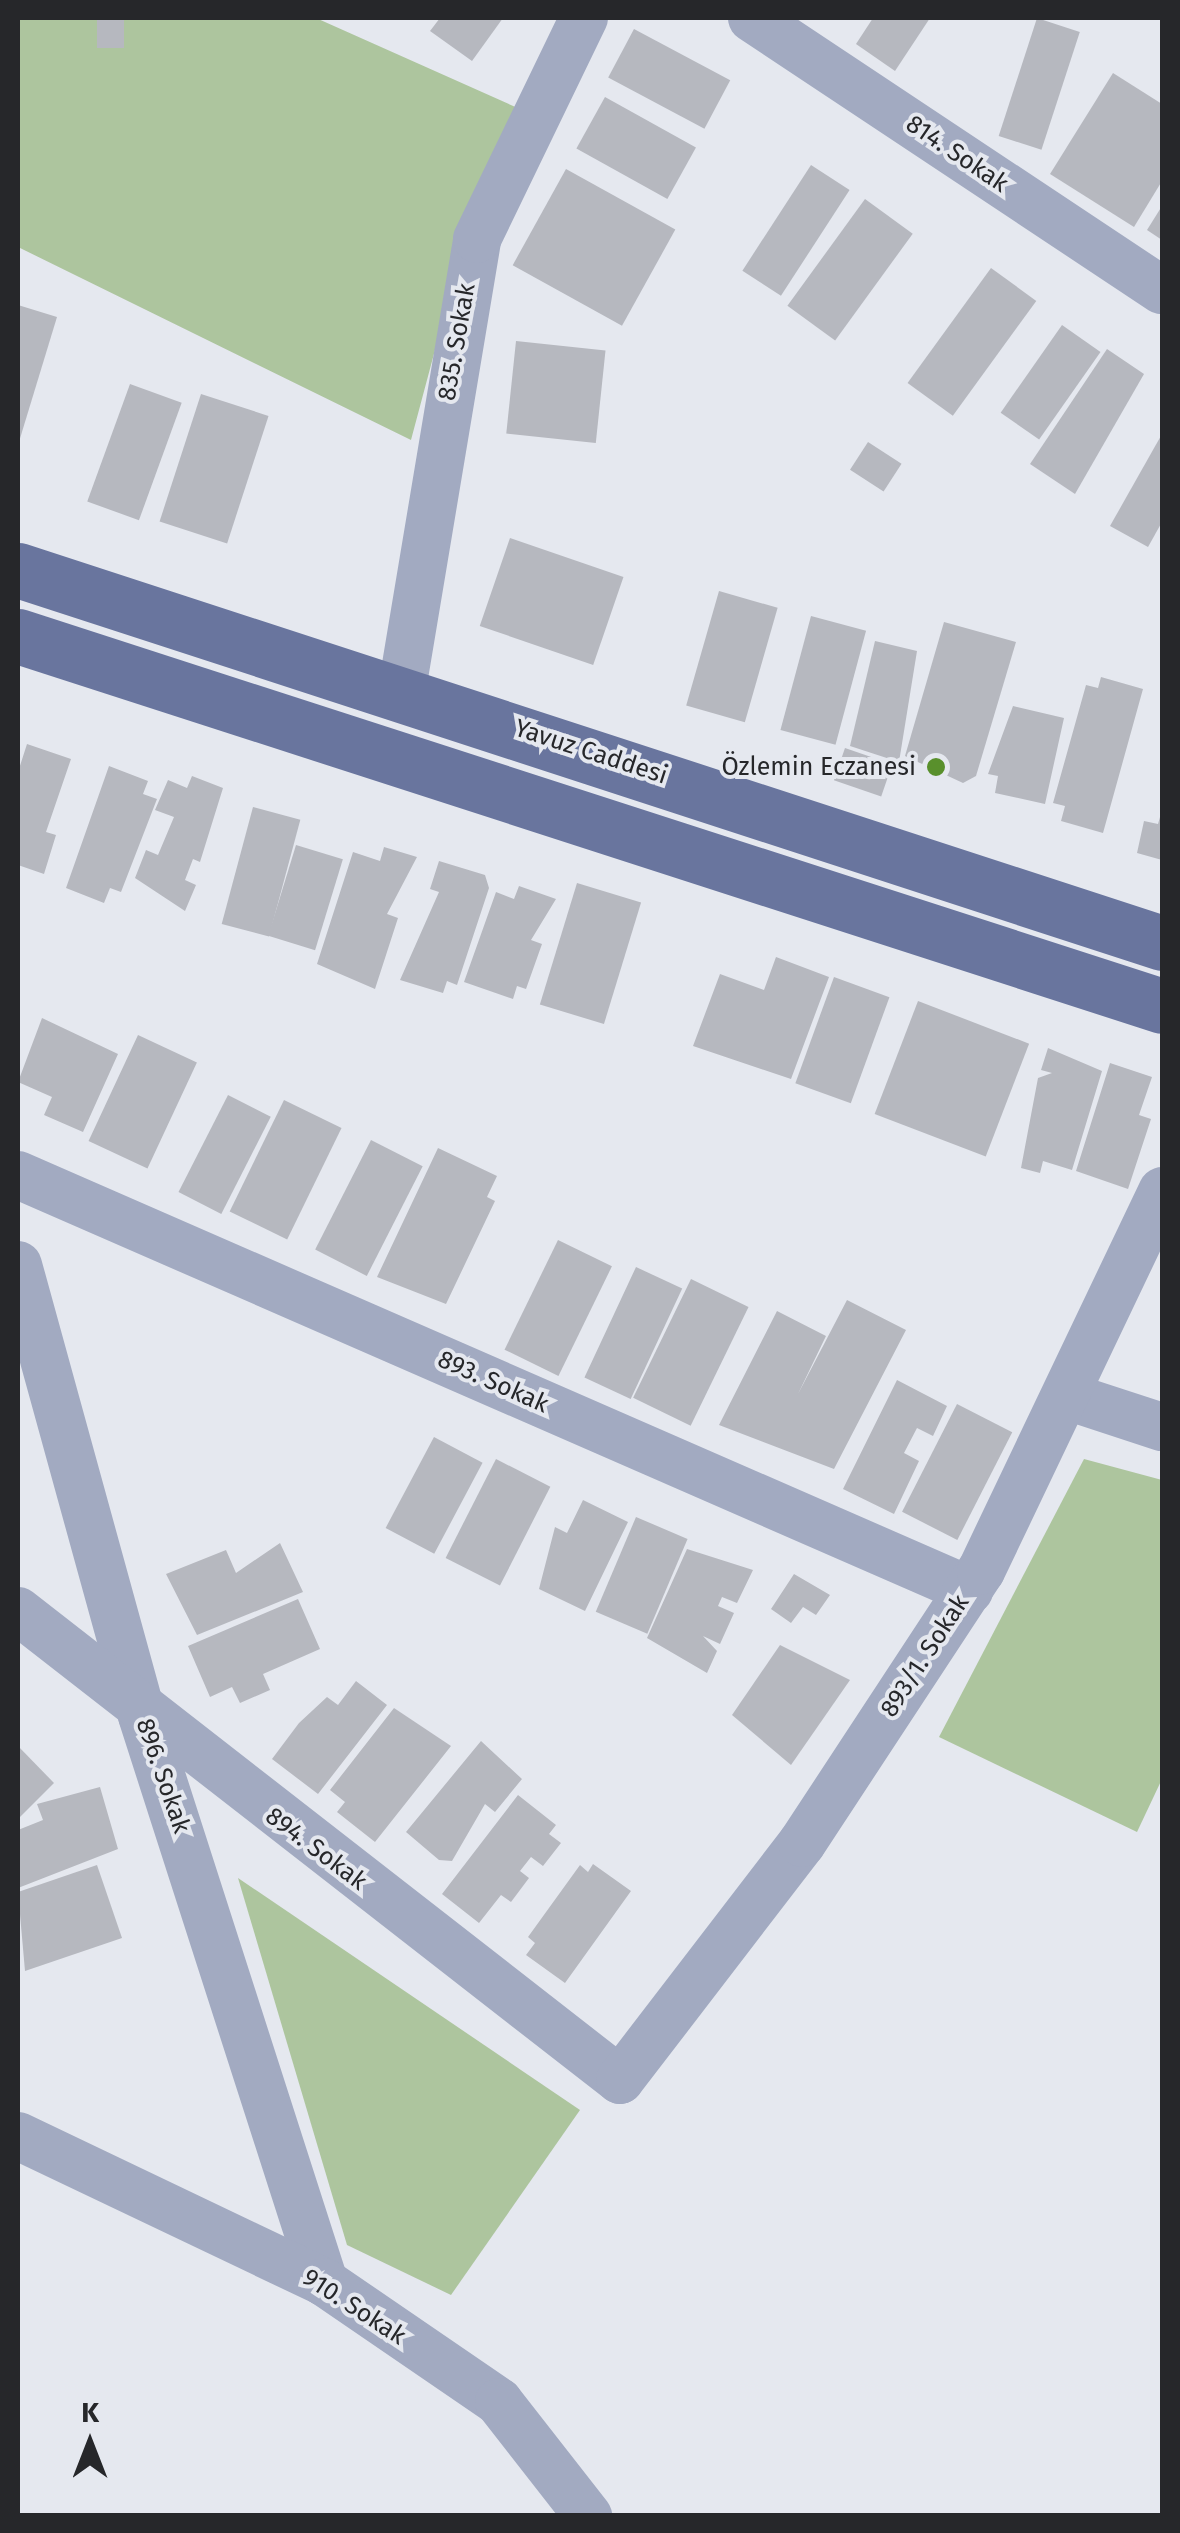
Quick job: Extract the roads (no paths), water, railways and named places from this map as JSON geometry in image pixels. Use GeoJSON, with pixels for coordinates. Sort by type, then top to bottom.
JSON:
{"type":"FeatureCollection","features":[{"type":"Feature","properties":{"kind":"main road","name":"Yavuz Caddesi"},"geometry":{"type":"LineString","coordinates":[[18,570],[402,689],[1162,943]]}},
{"type":"Feature","properties":{"kind":"main road"},"geometry":{"type":"LineString","coordinates":[[18,636],[1162,1006]]}},
{"type":"Feature","properties":{"kind":"street","name":"835. Sokak"},"geometry":{"type":"LineString","coordinates":[[402,689],[477,240],[584,18]]}},
{"type":"Feature","properties":{"kind":"street","name":"814. Sokak"},"geometry":{"type":"LineString","coordinates":[[752,18],[1162,290]]}},
{"type":"Feature","properties":{"kind":"street","name":"893. Sokak"},"geometry":{"type":"LineString","coordinates":[[18,1175],[970,1590]]}},
{"type":"Feature","properties":{"kind":"street","name":"893/1. Sokak"},"geometry":{"type":"LineString","coordinates":[[620,2080],[802,1843],[970,1590],[1067,1396],[1162,1191]]}},
{"type":"Feature","properties":{"kind":"street","name":"896. Sokak"},"geometry":{"type":"LineString","coordinates":[[18,1265],[142,1716],[324,2282]]}},
{"type":"Feature","properties":{"kind":"street"},"geometry":{"type":"LineString","coordinates":[[1067,1396],[1162,1427]]}},
{"type":"Feature","properties":{"kind":"street","name":"894. Sokak"},"geometry":{"type":"LineString","coordinates":[[18,1611],[142,1716],[620,2080]]}},
{"type":"Feature","properties":{"kind":"street","name":"910. Sokak"},"geometry":{"type":"LineString","coordinates":[[18,2136],[324,2282],[499,2402],[588,2516]]}},
{"type":"Feature","properties":{"kind":"place","name":"Özlemin Eczanesi"},"geometry":{"type":"Point","coordinates":[936,767]}}]}
